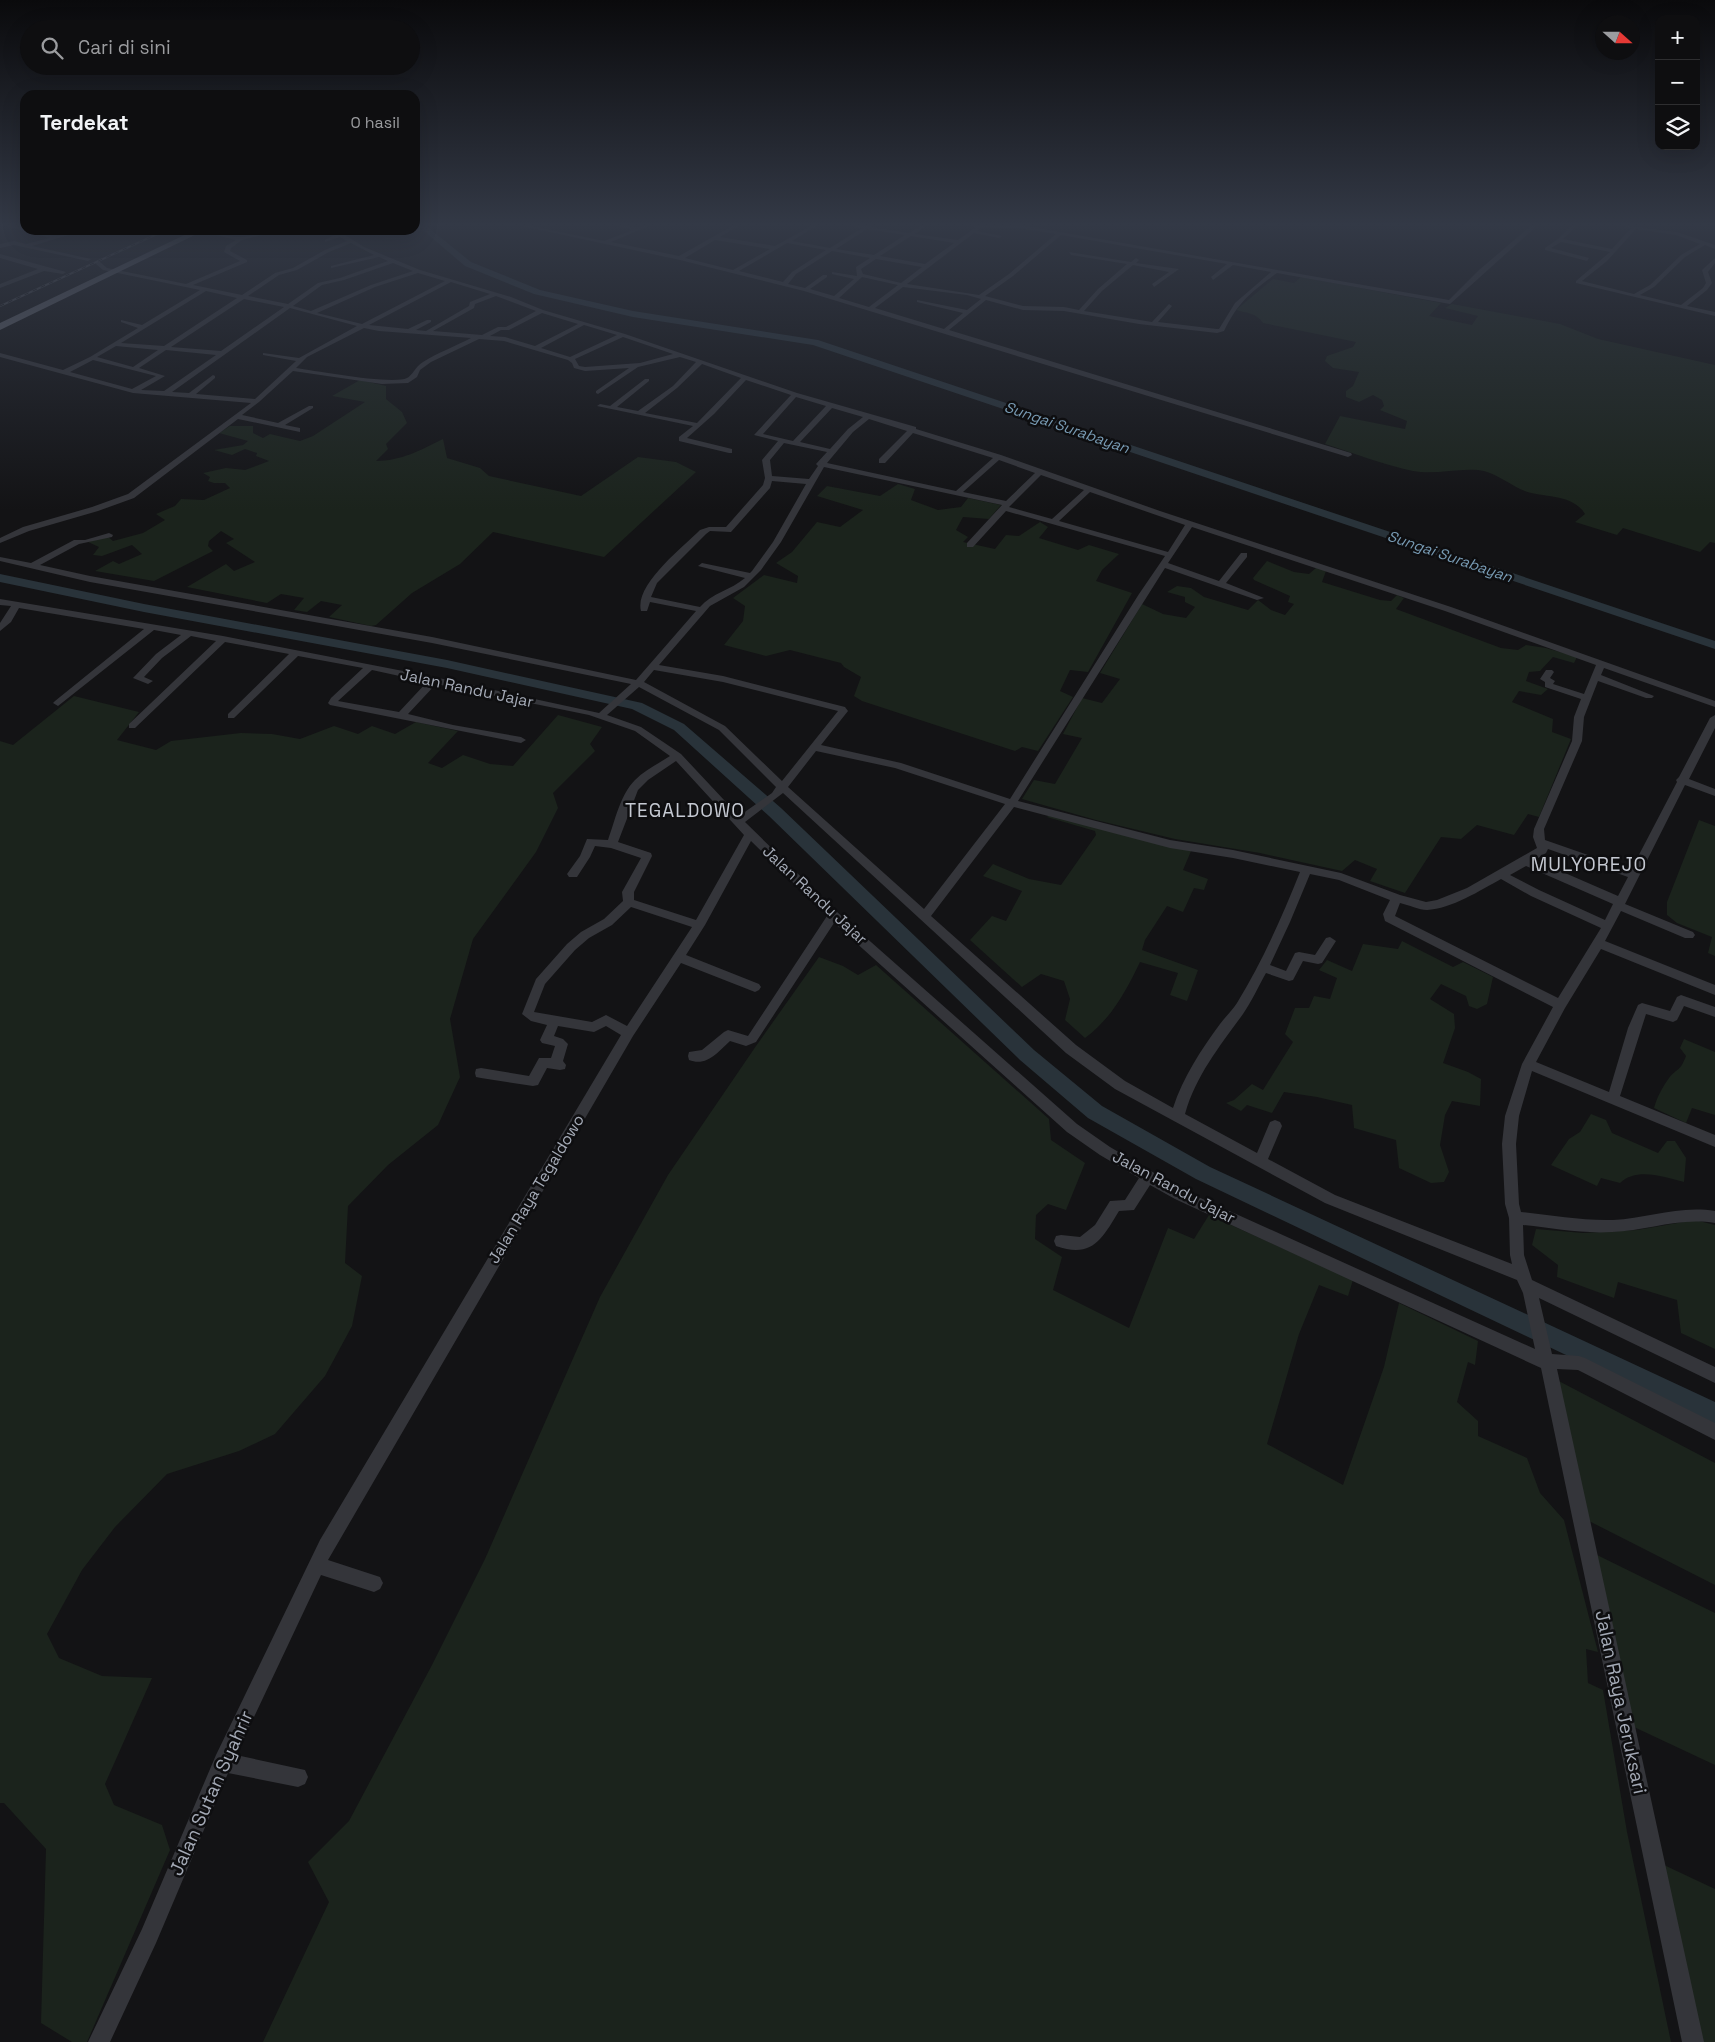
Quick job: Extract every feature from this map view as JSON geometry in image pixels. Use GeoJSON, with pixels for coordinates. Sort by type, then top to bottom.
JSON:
{"type":"FeatureCollection","features":[{"type":"Feature","properties":{"kind":"highway"},"geometry":{"type":"LineString","coordinates":[[0,326],[12,320]]}},
{"type":"Feature","properties":{"kind":"street"},"geometry":{"type":"LineString","coordinates":[[64,372],[92,358],[153,320]]}},
{"type":"Feature","properties":{"kind":"street"},"geometry":{"type":"LineString","coordinates":[[135,368],[209,320]]}},
{"type":"Feature","properties":{"kind":"street"},"geometry":{"type":"LineString","coordinates":[[165,394],[267,320]]}},
{"type":"Feature","properties":{"kind":"street"},"geometry":{"type":"LineString","coordinates":[[344,320],[379,329],[505,339],[570,359],[576,367],[585,369],[637,365],[678,355]]}},
{"type":"Feature","properties":{"kind":"street"},"geometry":{"type":"LineString","coordinates":[[0,541],[26,529],[95,509],[131,496],[256,401],[300,360],[373,320]]}},
{"type":"Feature","properties":{"kind":"street"},"geometry":{"type":"LineString","coordinates":[[428,332],[449,320]]}},
{"type":"Feature","properties":{"kind":"street"},"geometry":{"type":"LineString","coordinates":[[292,369],[382,382],[408,381],[415,376],[417,370],[429,361],[479,337],[500,328],[507,329],[523,320]]}},
{"type":"Feature","properties":{"kind":"street"},"geometry":{"type":"LineString","coordinates":[[571,320],[623,335],[794,395],[911,430],[1448,609],[1715,704]]}},
{"type":"Feature","properties":{"kind":"street"},"geometry":{"type":"LineString","coordinates":[[909,320],[1348,455]]}},
{"type":"Feature","properties":{"kind":"street"},"geometry":{"type":"LineString","coordinates":[[945,331],[958,320]]}},
{"type":"Feature","properties":{"kind":"street"},"geometry":{"type":"LineString","coordinates":[[1130,320],[1221,331],[1226,320]]}},
{"type":"Feature","properties":{"kind":"street"},"geometry":{"type":"LineString","coordinates":[[1153,324],[1156,320]]}},
{"type":"Feature","properties":{"kind":"street"},"geometry":{"type":"LineString","coordinates":[[122,321],[142,327]]}},
{"type":"Feature","properties":{"kind":"street"},"geometry":{"type":"LineString","coordinates":[[410,331],[428,321]]}},
{"type":"Feature","properties":{"kind":"street"},"geometry":{"type":"LineString","coordinates":[[537,348],[582,324]]}},
{"type":"Feature","properties":{"kind":"street"},"geometry":{"type":"LineString","coordinates":[[570,359],[623,335]]}},
{"type":"Feature","properties":{"kind":"street"},"geometry":{"type":"LineString","coordinates":[[114,344],[221,353]]}},
{"type":"Feature","properties":{"kind":"street"},"geometry":{"type":"LineString","coordinates":[[265,354],[300,360]]}},
{"type":"Feature","properties":{"kind":"street"},"geometry":{"type":"LineString","coordinates":[[0,355],[133,391],[256,401]]}},
{"type":"Feature","properties":{"kind":"street"},"geometry":{"type":"LineString","coordinates":[[92,358],[162,376],[133,391]]}},
{"type":"Feature","properties":{"kind":"street"},"geometry":{"type":"LineString","coordinates":[[640,413],[675,386],[700,362]]}},
{"type":"Feature","properties":{"kind":"street"},"geometry":{"type":"LineString","coordinates":[[598,392],[637,365]]}},
{"type":"Feature","properties":{"kind":"street"},"geometry":{"type":"LineString","coordinates":[[191,395],[213,377]]}},
{"type":"Feature","properties":{"kind":"street"},"geometry":{"type":"LineString","coordinates":[[729,451],[682,440],[682,438],[712,414],[745,377]]}},
{"type":"Feature","properties":{"kind":"street"},"geometry":{"type":"LineString","coordinates":[[613,407],[647,380]]}},
{"type":"Feature","properties":{"kind":"street"},"geometry":{"type":"LineString","coordinates":[[794,395],[758,435],[831,451]]}},
{"type":"Feature","properties":{"kind":"street"},"geometry":{"type":"LineString","coordinates":[[795,443],[830,405]]}},
{"type":"Feature","properties":{"kind":"street"},"geometry":{"type":"LineString","coordinates":[[600,406],[698,425]]}},
{"type":"Feature","properties":{"kind":"street"},"geometry":{"type":"LineString","coordinates":[[280,426],[311,407]]}},
{"type":"Feature","properties":{"kind":"street"},"geometry":{"type":"LineString","coordinates":[[236,416],[297,430]]}},
{"type":"Feature","properties":{"kind":"street"},"geometry":{"type":"LineString","coordinates":[[604,714],[636,686],[702,610],[718,596],[736,589],[752,576],[783,534],[820,464],[831,451],[868,417]]}},
{"type":"Feature","properties":{"kind":"street"},"geometry":{"type":"LineString","coordinates":[[882,462],[911,430]]}},
{"type":"Feature","properties":{"kind":"street"},"geometry":{"type":"LineString","coordinates":[[644,609],[653,582],[703,532],[709,529],[728,530],[766,486],[769,478],[766,460],[782,441]]}},
{"type":"Feature","properties":{"kind":"street"},"geometry":{"type":"LineString","coordinates":[[957,494],[996,458]]}},
{"type":"Feature","properties":{"kind":"street"},"geometry":{"type":"LineString","coordinates":[[820,464],[1006,506],[1054,522],[1169,555]]}},
{"type":"Feature","properties":{"kind":"street"},"geometry":{"type":"LineString","coordinates":[[970,545],[1039,473]]}},
{"type":"Feature","properties":{"kind":"street"},"geometry":{"type":"LineString","coordinates":[[769,478],[812,482]]}},
{"type":"Feature","properties":{"kind":"street"},"geometry":{"type":"LineString","coordinates":[[1054,522],[1089,489]]}},
{"type":"Feature","properties":{"kind":"street"},"geometry":{"type":"LineString","coordinates":[[926,916],[1012,803],[1189,524]]}},
{"type":"Feature","properties":{"kind":"street"},"geometry":{"type":"LineString","coordinates":[[37,563],[76,542],[85,542],[109,534]]}},
{"type":"Feature","properties":{"kind":"street"},"geometry":{"type":"LineString","coordinates":[[1221,584],[1244,555]]}},
{"type":"Feature","properties":{"kind":"street"},"geometry":{"type":"LineString","coordinates":[[0,559],[37,563],[90,580],[442,642],[636,686],[706,718],[722,728],[779,792],[926,916],[1072,1049],[1120,1085],[1177,1118],[1330,1199],[1526,1284],[1715,1375]]}},
{"type":"Feature","properties":{"kind":"street"},"geometry":{"type":"LineString","coordinates":[[1163,564],[1260,598]]}},
{"type":"Feature","properties":{"kind":"street"},"geometry":{"type":"LineString","coordinates":[[702,566],[752,576]]}},
{"type":"Feature","properties":{"kind":"street"},"geometry":{"type":"LineString","coordinates":[[646,599],[702,610]]}},
{"type":"Feature","properties":{"kind":"street","name":"Jalan Randu Jajar"},"geometry":{"type":"LineString","coordinates":[[0,602],[604,714],[638,729],[677,756],[750,834],[834,914],[1072,1128],[1145,1181],[1546,1359]]}},
{"type":"Feature","properties":{"kind":"street"},"geometry":{"type":"LineString","coordinates":[[0,628],[8,620],[16,605]]}},
{"type":"Feature","properties":{"kind":"street"},"geometry":{"type":"LineString","coordinates":[[58,703],[147,630]]}},
{"type":"Feature","properties":{"kind":"street"},"geometry":{"type":"LineString","coordinates":[[148,681],[138,678],[159,656],[184,637]]}},
{"type":"Feature","properties":{"kind":"street"},"geometry":{"type":"LineString","coordinates":[[132,726],[219,643]]}},
{"type":"Feature","properties":{"kind":"street"},"geometry":{"type":"LineString","coordinates":[[231,716],[292,657]]}},
{"type":"Feature","properties":{"kind":"street"},"geometry":{"type":"LineString","coordinates":[[814,748],[897,765],[1012,803],[1170,844],[1233,854],[1341,878],[1426,906],[1439,904],[1471,891],[1526,861],[1542,850],[1543,847],[1538,837],[1539,829],[1577,741],[1579,717],[1601,663]]}},
{"type":"Feature","properties":{"kind":"street"},"geometry":{"type":"LineString","coordinates":[[653,667],[724,679],[842,709],[843,711],[779,792],[739,821]]}},
{"type":"Feature","properties":{"kind":"street"},"geometry":{"type":"LineString","coordinates":[[366,670],[333,703],[521,740]]}},
{"type":"Feature","properties":{"kind":"street"},"geometry":{"type":"LineString","coordinates":[[1549,672],[1545,679],[1550,681],[1548,685],[1587,698]]}},
{"type":"Feature","properties":{"kind":"street"},"geometry":{"type":"LineString","coordinates":[[1596,676],[1649,696]]}},
{"type":"Feature","properties":{"kind":"street"},"geometry":{"type":"LineString","coordinates":[[401,715],[432,683]]}},
{"type":"Feature","properties":{"kind":"street","name":"Jalan Raya Jeruksari"},"geometry":{"type":"LineString","coordinates":[[1693,2042],[1546,1359],[1517,1254],[1516,1218],[1512,1204],[1509,1144],[1512,1116],[1528,1064],[1560,1005],[1580,975],[1608,926],[1681,780],[1715,718]]}},
{"type":"Feature","properties":{"kind":"street"},"geometry":{"type":"LineString","coordinates":[[612,844],[631,793],[642,780],[677,756]]}},
{"type":"Feature","properties":{"kind":"street"},"geometry":{"type":"LineString","coordinates":[[1681,780],[1715,793]]}},
{"type":"Feature","properties":{"kind":"street","name":"Jalan Raya Tegaldowo"},"geometry":{"type":"LineString","coordinates":[[326,1546],[629,1032],[699,925],[750,834]]}},
{"type":"Feature","properties":{"kind":"street"},"geometry":{"type":"LineString","coordinates":[[574,874],[591,842],[612,844],[647,856],[628,892],[630,902]]}},
{"type":"Feature","properties":{"kind":"street"},"geometry":{"type":"LineString","coordinates":[[1540,842],[1633,875]]}},
{"type":"Feature","properties":{"kind":"street"},"geometry":{"type":"LineString","coordinates":[[1526,861],[1688,935]]}},
{"type":"Feature","properties":{"kind":"street"},"geometry":{"type":"LineString","coordinates":[[1177,1118],[1182,1101],[1199,1065],[1242,1006],[1264,968],[1290,915],[1306,870]]}},
{"type":"Feature","properties":{"kind":"street"},"geometry":{"type":"LineString","coordinates":[[1502,874],[1534,893],[1608,926]]}},
{"type":"Feature","properties":{"kind":"street"},"geometry":{"type":"LineString","coordinates":[[1397,898],[1389,914],[1390,918],[1560,1005]]}},
{"type":"Feature","properties":{"kind":"street"},"geometry":{"type":"LineString","coordinates":[[630,902],[699,925]]}},
{"type":"Feature","properties":{"kind":"street"},"geometry":{"type":"LineString","coordinates":[[629,1032],[606,1020],[594,1027],[554,1022],[535,1018],[528,1014],[540,982],[576,942],[608,922],[630,902]]}},
{"type":"Feature","properties":{"kind":"street"},"geometry":{"type":"LineString","coordinates":[[694,1056],[702,1057],[728,1035],[746,1041],[752,1039],[834,914]]}},
{"type":"Feature","properties":{"kind":"street"},"geometry":{"type":"LineString","coordinates":[[1264,968],[1289,977],[1299,956],[1318,960],[1330,941]]}},
{"type":"Feature","properties":{"kind":"street"},"geometry":{"type":"LineString","coordinates":[[1598,943],[1715,990]]}},
{"type":"Feature","properties":{"kind":"street"},"geometry":{"type":"LineString","coordinates":[[678,957],[755,987]]}},
{"type":"Feature","properties":{"kind":"street"},"geometry":{"type":"LineString","coordinates":[[1612,1099],[1642,1008],[1674,1016],[1681,1000],[1715,1012]]}},
{"type":"Feature","properties":{"kind":"street"},"geometry":{"type":"LineString","coordinates":[[482,1073],[533,1081],[544,1062],[557,1064],[562,1044],[546,1040],[554,1022]]}},
{"type":"Feature","properties":{"kind":"street"},"geometry":{"type":"LineString","coordinates":[[1528,1064],[1715,1141]]}},
{"type":"Feature","properties":{"kind":"street"},"geometry":{"type":"LineString","coordinates":[[1260,1161],[1275,1126]]}},
{"type":"Feature","properties":{"kind":"street"},"geometry":{"type":"LineString","coordinates":[[1061,1241],[1083,1244],[1100,1229],[1114,1205],[1129,1206],[1145,1181]]}},
{"type":"Feature","properties":{"kind":"street"},"geometry":{"type":"LineString","coordinates":[[1516,1218],[1611,1226],[1705,1214],[1715,1217]]}},
{"type":"Feature","properties":{"kind":"street"},"geometry":{"type":"LineString","coordinates":[[1546,1359],[1579,1363],[1715,1432]]}},
{"type":"Feature","properties":{"kind":"street","name":"Jalan Sutan Syahrir"},"geometry":{"type":"LineString","coordinates":[[99,2042],[148,1936],[223,1762],[326,1546]]}},
{"type":"Feature","properties":{"kind":"street"},"geometry":{"type":"LineString","coordinates":[[317,1565],[374,1583]]}},
{"type":"Feature","properties":{"kind":"street"},"geometry":{"type":"LineString","coordinates":[[223,1762],[298,1777]]}},
{"type":"Feature","properties":{"kind":"shaded area"},"geometry":{"type":"Polygon","coordinates":[[[1261,320],[1450,320],[1472,325],[1475,320],[1540,320],[1560,324],[1598,339],[1715,365],[1715,543],[1710,542],[1700,552],[1623,528],[1617,535],[1575,522],[1585,514],[1572,502],[1528,492],[1484,471],[1413,471],[1325,444],[1340,416],[1405,429],[1407,421],[1380,410],[1384,406],[1382,400],[1373,395],[1359,402],[1346,397],[1346,391],[1353,386],[1359,372],[1333,368],[1325,361],[1327,356],[1353,347],[1356,342],[1263,323],[1261,320]]]}},
{"type":"Feature","properties":{"kind":"shaded area"},"geometry":{"type":"Polygon","coordinates":[[[360,380],[386,386],[386,399],[402,412],[407,423],[386,444],[388,449],[376,461],[402,457],[443,439],[447,458],[480,468],[489,476],[581,496],[638,457],[676,462],[696,472],[604,557],[493,532],[460,564],[412,593],[376,625],[371,626],[329,617],[342,605],[321,601],[307,612],[294,610],[304,598],[281,594],[267,603],[187,587],[226,564],[234,571],[255,562],[226,543],[234,539],[221,531],[209,541],[208,546],[213,551],[154,581],[95,571],[113,561],[119,564],[142,554],[132,545],[102,556],[93,555],[99,547],[88,542],[107,536],[113,541],[143,533],[165,520],[156,514],[175,506],[181,499],[204,500],[230,488],[225,483],[208,481],[210,477],[203,473],[226,468],[245,470],[269,461],[256,456],[257,453],[245,449],[232,455],[214,450],[243,445],[248,441],[219,433],[230,426],[253,426],[253,433],[263,438],[270,434],[300,441],[313,436],[365,402],[332,396],[360,380]]]}},
{"type":"Feature","properties":{"kind":"shaded area"},"geometry":{"type":"Polygon","coordinates":[[[898,484],[915,489],[911,500],[938,510],[961,507],[968,498],[1001,505],[989,519],[963,517],[956,530],[968,537],[963,542],[995,549],[1006,535],[1019,536],[1040,522],[1048,527],[1039,538],[1078,550],[1089,545],[1119,554],[1102,570],[1096,581],[1132,593],[1088,672],[1070,670],[1060,691],[1073,697],[1038,751],[1022,747],[1015,751],[862,701],[854,696],[861,677],[844,667],[841,663],[790,650],[766,656],[724,645],[743,621],[745,606],[733,598],[764,575],[797,583],[798,576],[776,563],[792,552],[817,522],[840,527],[863,510],[817,496],[827,486],[880,496],[898,484]]]}},
{"type":"Feature","properties":{"kind":"shaded area"},"geometry":{"type":"Polygon","coordinates":[[[1267,561],[1294,572],[1309,574],[1317,567],[1326,571],[1322,582],[1380,600],[1391,601],[1397,595],[1404,598],[1396,609],[1501,648],[1518,650],[1526,645],[1546,648],[1577,657],[1574,663],[1553,657],[1540,671],[1529,672],[1526,681],[1548,689],[1541,695],[1519,691],[1512,702],[1553,719],[1552,732],[1571,739],[1539,817],[1528,814],[1514,835],[1477,825],[1461,839],[1441,837],[1405,893],[1370,881],[1377,869],[1355,860],[1342,871],[1260,853],[1175,839],[1096,820],[1022,799],[1034,780],[1055,784],[1082,738],[1063,734],[1082,698],[1102,703],[1120,679],[1100,673],[1142,604],[1163,614],[1186,618],[1195,607],[1185,602],[1185,597],[1167,592],[1177,586],[1191,588],[1204,597],[1248,610],[1258,600],[1271,610],[1285,615],[1294,604],[1288,602],[1290,596],[1253,578],[1267,561]]]}},
{"type":"Feature","properties":{"kind":"shaded area"},"geometry":{"type":"Polygon","coordinates":[[[74,696],[139,712],[117,740],[156,750],[171,741],[241,733],[272,734],[300,739],[334,726],[358,734],[372,726],[395,734],[416,722],[458,731],[428,763],[442,768],[463,755],[490,764],[513,766],[558,715],[602,727],[590,744],[595,751],[553,793],[558,808],[536,852],[473,939],[450,1019],[460,1077],[438,1125],[388,1165],[348,1206],[345,1263],[362,1276],[352,1326],[325,1376],[275,1434],[239,1451],[167,1474],[115,1527],[82,1570],[47,1634],[59,1658],[102,1676],[152,1678],[105,1784],[114,1805],[162,1825],[170,1850],[87,2042],[72,2042],[41,2023],[46,1849],[4,1803],[0,1803],[0,741],[13,745],[74,696]]]}},
{"type":"Feature","properties":{"kind":"shaded area"},"geometry":{"type":"Polygon","coordinates":[[[1050,814],[1191,851],[1183,870],[1208,879],[1204,890],[1194,888],[1183,912],[1167,906],[1145,940],[1142,950],[1198,970],[1187,1001],[1170,995],[1178,973],[1140,962],[1124,994],[1111,1013],[1085,1038],[1065,1020],[1070,999],[1064,981],[1041,974],[1022,987],[970,940],[992,916],[1006,921],[1022,891],[983,876],[993,864],[1029,879],[1061,885],[1096,835],[1095,831],[1047,817],[1050,814]]]}},
{"type":"Feature","properties":{"kind":"shaded area"},"geometry":{"type":"Polygon","coordinates":[[[1699,820],[1715,826],[1715,956],[1708,953],[1712,937],[1677,923],[1667,915],[1667,902],[1699,820]]]}},
{"type":"Feature","properties":{"kind":"shaded area"},"geometry":{"type":"Polygon","coordinates":[[[1402,941],[1453,967],[1463,962],[1493,977],[1487,1004],[1477,1009],[1469,1006],[1466,996],[1441,984],[1430,999],[1454,1014],[1455,1028],[1443,1063],[1481,1079],[1480,1106],[1452,1101],[1445,1115],[1440,1145],[1449,1172],[1444,1182],[1431,1183],[1399,1168],[1396,1140],[1354,1128],[1352,1105],[1284,1092],[1272,1113],[1247,1105],[1241,1111],[1226,1103],[1234,1100],[1252,1084],[1263,1090],[1293,1042],[1285,1034],[1295,1008],[1309,1008],[1314,996],[1330,999],[1337,978],[1319,970],[1327,960],[1352,971],[1363,944],[1398,949],[1402,941]]]}},
{"type":"Feature","properties":{"kind":"shaded area"},"geometry":{"type":"Polygon","coordinates":[[[819,957],[843,966],[858,975],[876,965],[1049,1119],[1051,1140],[1085,1163],[1066,1210],[1048,1204],[1036,1215],[1035,1239],[1062,1257],[1053,1290],[1129,1328],[1168,1228],[1194,1239],[1209,1215],[1353,1280],[1348,1296],[1319,1285],[1299,1334],[1267,1444],[1343,1485],[1384,1367],[1399,1303],[1478,1341],[1475,1365],[1468,1362],[1457,1402],[1478,1421],[1478,1436],[1527,1458],[1540,1493],[1564,1520],[1598,1652],[1586,1649],[1588,1683],[1603,1690],[1627,1832],[1671,2042],[263,2042],[329,1902],[308,1862],[349,1821],[432,1665],[485,1559],[600,1297],[668,1175],[819,957]]]}},
{"type":"Feature","properties":{"kind":"shaded area"},"geometry":{"type":"Polygon","coordinates":[[[1684,1039],[1715,1052],[1715,1115],[1692,1108],[1686,1123],[1654,1108],[1664,1085],[1684,1061],[1686,1056],[1680,1048],[1684,1039]]]}},
{"type":"Feature","properties":{"kind":"shaded area"},"geometry":{"type":"Polygon","coordinates":[[[1591,1114],[1606,1120],[1612,1133],[1658,1153],[1667,1141],[1675,1141],[1686,1158],[1684,1182],[1642,1174],[1634,1175],[1620,1183],[1601,1178],[1597,1186],[1551,1165],[1569,1139],[1580,1132],[1591,1114]]]}},
{"type":"Feature","properties":{"kind":"shaded area"},"geometry":{"type":"Polygon","coordinates":[[[1695,1220],[1715,1225],[1715,1349],[1681,1333],[1677,1300],[1618,1282],[1614,1298],[1557,1277],[1558,1265],[1532,1245],[1536,1229],[1583,1233],[1637,1230],[1695,1220]]]}},
{"type":"Feature","properties":{"kind":"shaded area"},"geometry":{"type":"Polygon","coordinates":[[[1555,1379],[1715,1463],[1715,1585],[1589,1521],[1555,1379]]]}},
{"type":"Feature","properties":{"kind":"shaded area"},"geometry":{"type":"Polygon","coordinates":[[[1595,1554],[1715,1613],[1715,1765],[1634,1727],[1595,1554]]]}},
{"type":"Feature","properties":{"kind":"shaded area"},"geometry":{"type":"Polygon","coordinates":[[[1664,1865],[1715,1889],[1715,2042],[1701,2042],[1664,1865]]]}},
{"type":"Feature","properties":{"kind":"waterway","name":"Sungai Surabayan"},"geometry":{"type":"LineString","coordinates":[[674,320],[815,342],[1715,645]]}},
{"type":"Feature","properties":{"kind":"waterway"},"geometry":{"type":"LineString","coordinates":[[0,578],[144,608],[447,664],[637,706],[679,727],[775,812],[1027,1055],[1095,1112],[1203,1173],[1715,1414]]}},
{"type":"Feature","properties":{"kind":"district","name":"TEGALDOWO"},"geometry":{"type":"Point","coordinates":[685,810]}},
{"type":"Feature","properties":{"kind":"district","name":"MULYOREJO"},"geometry":{"type":"Point","coordinates":[1589,864]}}]}
